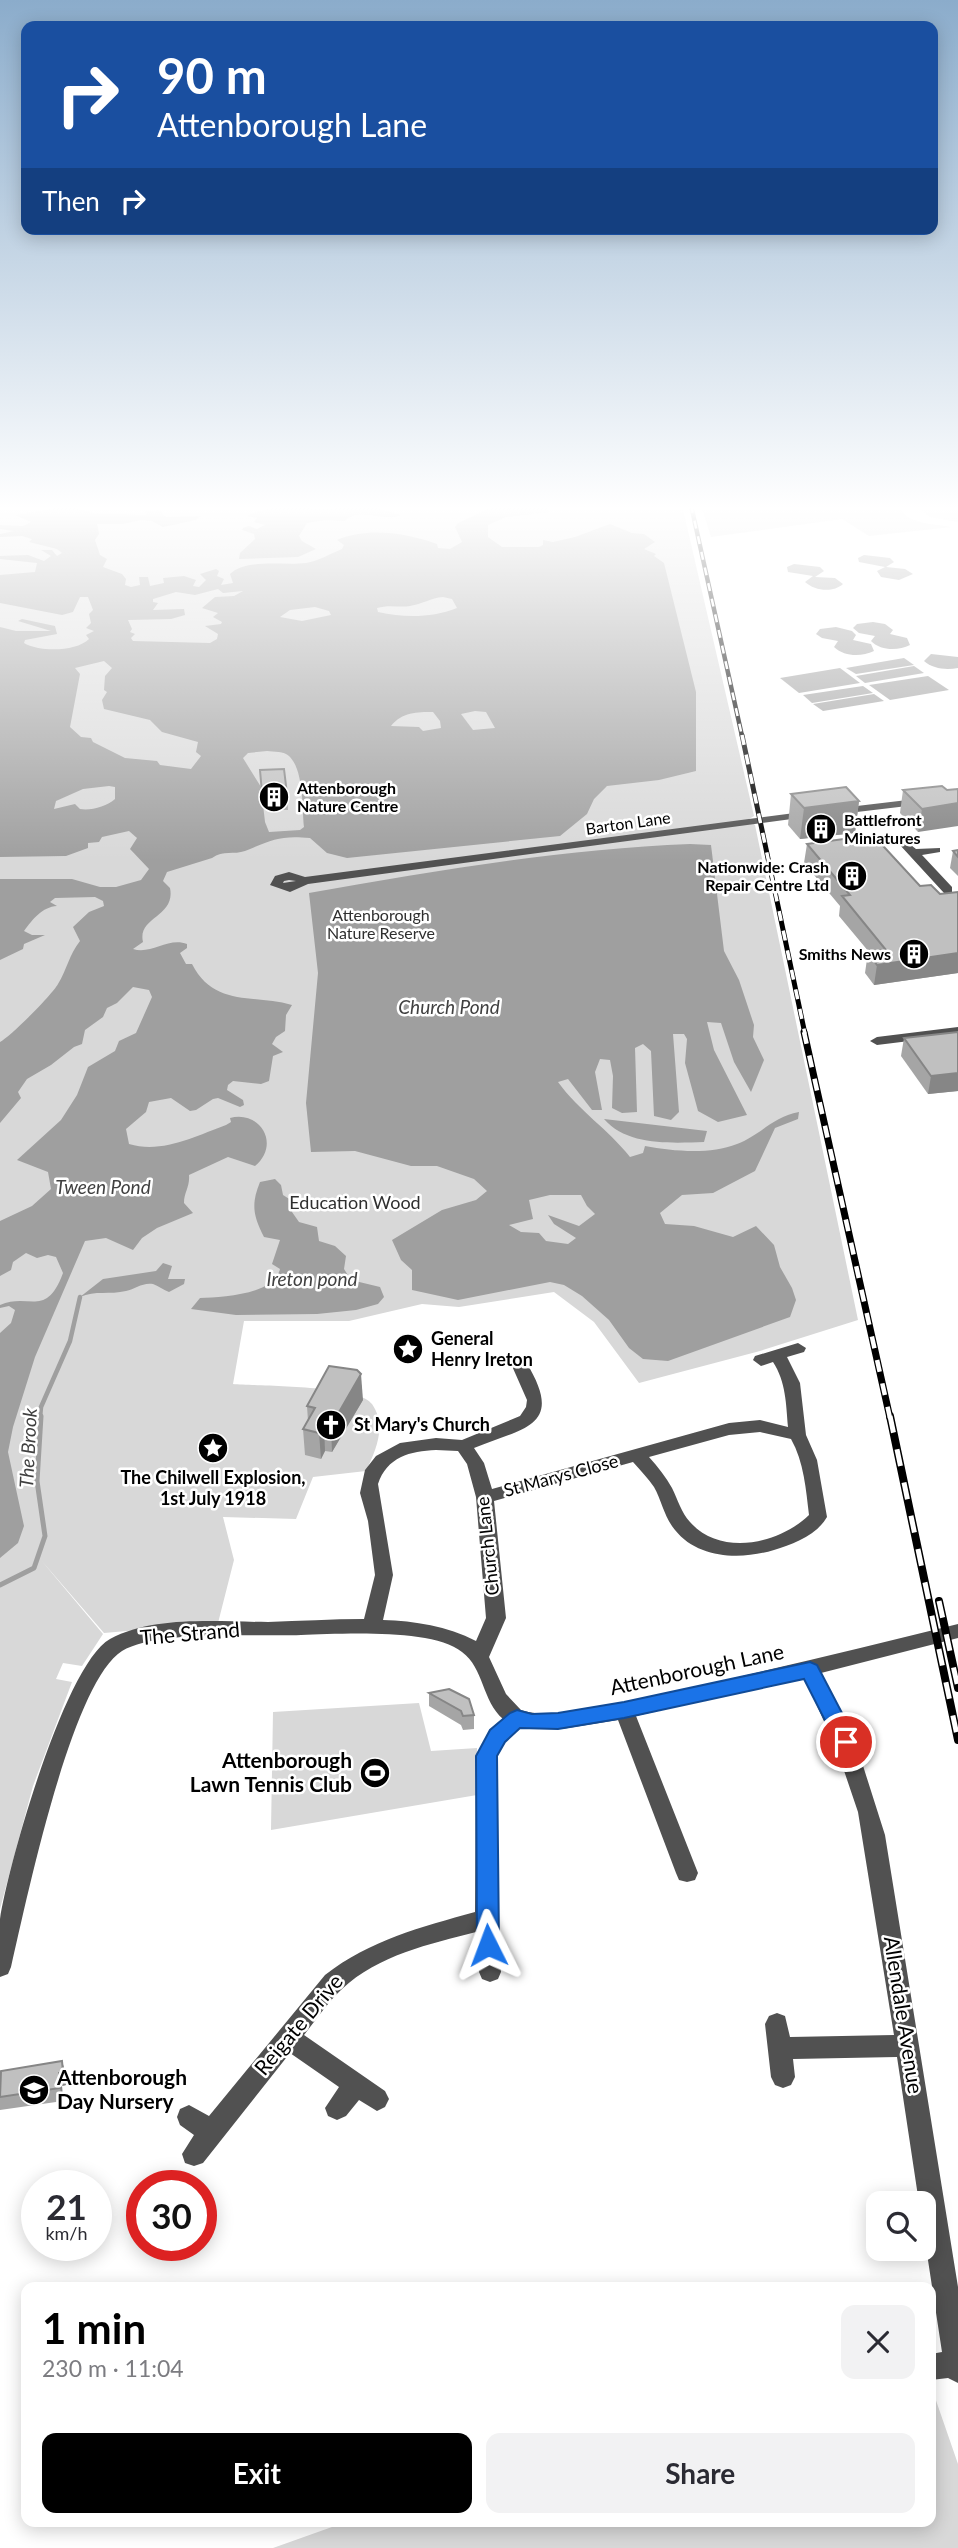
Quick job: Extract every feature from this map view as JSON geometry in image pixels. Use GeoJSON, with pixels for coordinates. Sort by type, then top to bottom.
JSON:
{"type":"FeatureCollection","features":[{"type":"Feature","properties":{"kind":"street","name":"Barton Lane"},"geometry":{"type":"LineString","coordinates":[[303,881],[958,796]]}},
{"type":"Feature","properties":{"kind":"street"},"geometry":{"type":"LineString","coordinates":[[903,842],[948,890]]}},
{"type":"Feature","properties":{"kind":"street"},"geometry":{"type":"LineString","coordinates":[[914,853],[936,850]]}},
{"type":"Feature","properties":{"kind":"street"},"geometry":{"type":"LineString","coordinates":[[877,1041],[958,1031]]}},
{"type":"Feature","properties":{"kind":"street","name":"St Marys Close"},"geometry":{"type":"LineString","coordinates":[[637,1455],[662,1485],[674,1516],[699,1542],[724,1550],[749,1550],[792,1537],[808,1528],[818,1517],[814,1484],[805,1448],[797,1435],[798,1412],[792,1381],[769,1357],[797,1348]]}},
{"type":"Feature","properties":{"kind":"street"},"geometry":{"type":"LineString","coordinates":[[371,1627],[384,1577],[377,1521],[368,1486],[374,1470],[383,1460],[417,1444],[436,1442],[463,1446],[526,1420],[533,1413],[535,1395],[520,1366]]}},
{"type":"Feature","properties":{"kind":"street","name":"St Marys Close"},"geometry":{"type":"LineString","coordinates":[[485,1497],[729,1429],[761,1426],[797,1435]]}},
{"type":"Feature","properties":{"kind":"street","name":"Church Lane"},"geometry":{"type":"LineString","coordinates":[[463,1446],[475,1464],[485,1497],[496,1618],[480,1655]]}},
{"type":"Feature","properties":{"kind":"street","name":"The Strand"},"geometry":{"type":"LineString","coordinates":[[0,1967],[46,1785],[90,1674],[110,1647],[139,1637],[193,1631],[371,1627],[454,1638],[480,1655]]}},
{"type":"Feature","properties":{"kind":"street","name":"Attenborough Lane"},"geometry":{"type":"LineString","coordinates":[[517,1719],[532,1722],[558,1721],[624,1710],[810,1670],[958,1631]]}},
{"type":"Feature","properties":{"kind":"street"},"geometry":{"type":"LineString","coordinates":[[480,1655],[496,1696],[517,1719],[497,1736],[486,1756],[486,1919],[490,1972]]}},
{"type":"Feature","properties":{"kind":"street","name":"Allendale Avenue"},"geometry":{"type":"LineString","coordinates":[[810,1670],[846,1742],[863,1788],[874,1835],[908,2046],[948,2367]]}},
{"type":"Feature","properties":{"kind":"street"},"geometry":{"type":"LineString","coordinates":[[624,1710],[679,1866]]}},
{"type":"Feature","properties":{"kind":"street","name":"Reigate Drive"},"geometry":{"type":"LineString","coordinates":[[194,2154],[287,2037],[333,1982],[352,1965],[386,1949],[486,1919]]}},
{"type":"Feature","properties":{"kind":"street"},"geometry":{"type":"LineString","coordinates":[[777,2024],[783,2077]]}},
{"type":"Feature","properties":{"kind":"street"},"geometry":{"type":"LineString","coordinates":[[287,2037],[377,2099]]}},
{"type":"Feature","properties":{"kind":"street"},"geometry":{"type":"LineString","coordinates":[[779,2048],[908,2046]]}},
{"type":"Feature","properties":{"kind":"street"},"geometry":{"type":"LineString","coordinates":[[337,2108],[356,2085]]}},
{"type":"Feature","properties":{"kind":"street"},"geometry":{"type":"LineString","coordinates":[[189,2117],[211,2132]]}},
{"type":"Feature","properties":{"kind":"green space","name":"Attenborough Nature Reserve"},"geometry":{"type":"Polygon","coordinates":[[[0,624],[710,624],[754,816],[749,819],[755,825],[858,1320],[760,1351],[639,1383],[594,1322],[554,1292],[459,1307],[422,1304],[349,1321],[244,1321],[233,1384],[329,1390],[363,1398],[372,1404],[379,1421],[373,1455],[366,1471],[313,1477],[296,1519],[223,1517],[234,1560],[218,1623],[104,1633],[41,1560],[103,1634],[82,1666],[63,1663],[56,1679],[72,1682],[33,1786],[0,1909],[0,624]]]}},
{"type":"Feature","properties":{"kind":"green space","name":"Attenborough Lawn Tennis Club"},"geometry":{"type":"Polygon","coordinates":[[[419,1703],[431,1751],[477,1748],[477,1795],[271,1830],[273,1712],[419,1703]]]}},
{"type":"Feature","properties":{"kind":"green space"},"geometry":{"type":"Polygon","coordinates":[[[936,2400],[958,2464],[958,2548],[273,2548],[332,2527],[936,2527],[936,2400]]]}},
{"type":"Feature","properties":{"kind":"water","name":"Tween Pond"},"geometry":{"type":"Polygon","coordinates":[[[28,624],[55,626],[57,634],[25,640],[24,643],[48,649],[67,648],[83,643],[89,639],[86,635],[94,631],[86,628],[90,624],[130,624],[130,632],[135,634],[131,638],[133,641],[210,643],[217,639],[218,634],[205,626],[221,624],[679,624],[696,692],[696,771],[659,780],[607,786],[594,799],[587,814],[560,836],[347,858],[327,853],[310,838],[283,838],[241,852],[220,854],[167,872],[163,881],[170,888],[167,905],[146,927],[143,942],[133,949],[146,950],[180,942],[187,944],[187,948],[180,953],[186,964],[192,964],[211,987],[235,996],[292,1005],[286,1015],[285,1031],[276,1037],[272,1044],[283,1052],[273,1056],[269,1081],[261,1084],[233,1081],[228,1085],[227,1090],[243,1100],[244,1105],[240,1107],[218,1098],[190,1111],[171,1098],[149,1102],[146,1112],[126,1129],[129,1144],[154,1147],[179,1142],[226,1125],[231,1122],[230,1118],[241,1117],[250,1119],[264,1131],[266,1148],[263,1157],[255,1166],[228,1157],[189,1175],[184,1203],[193,1213],[157,1228],[142,1238],[133,1250],[106,1238],[85,1241],[35,1357],[13,1427],[8,1452],[24,1526],[18,1543],[0,1558],[0,1333],[11,1323],[15,1310],[9,1306],[0,1308],[0,1305],[43,1300],[57,1287],[63,1273],[56,1257],[48,1255],[37,1258],[26,1253],[13,1262],[11,1270],[0,1276],[0,1221],[32,1206],[51,1189],[48,1172],[17,1160],[61,1120],[77,1095],[88,1067],[115,1051],[119,1041],[136,1033],[152,997],[149,990],[133,987],[117,1003],[107,1008],[103,1017],[85,1030],[82,1044],[27,1079],[18,1092],[21,1098],[0,1123],[0,1042],[48,997],[58,984],[80,941],[73,927],[89,912],[104,906],[103,901],[95,897],[55,898],[50,902],[57,906],[42,911],[24,931],[32,935],[45,935],[24,944],[23,949],[0,960],[0,879],[72,879],[100,887],[116,887],[141,880],[149,869],[130,849],[137,838],[129,831],[102,837],[99,842],[88,843],[88,848],[66,856],[0,857],[0,627],[16,631],[51,631],[28,624]],[[104,661],[75,668],[80,674],[70,727],[81,737],[91,738],[93,742],[125,758],[157,761],[160,765],[191,769],[201,756],[196,752],[198,742],[162,732],[150,720],[104,709],[102,700],[107,692],[104,690],[105,676],[112,668],[104,661]],[[433,712],[405,715],[391,726],[419,727],[423,731],[441,728],[440,721],[433,712]],[[486,712],[461,714],[473,730],[495,728],[486,712]],[[282,752],[248,753],[243,758],[261,787],[265,822],[269,832],[300,830],[304,827],[302,800],[300,780],[294,762],[282,752]],[[115,787],[83,789],[56,801],[54,809],[75,804],[80,809],[94,809],[115,799],[115,787]]]}},
{"type":"Feature","properties":{"kind":"water"},"geometry":{"type":"Polygon","coordinates":[[[857,624],[885,624],[893,630],[890,634],[907,638],[910,645],[895,649],[885,648],[871,641],[875,636],[859,633],[853,628],[857,624]]]}},
{"type":"Feature","properties":{"kind":"water"},"geometry":{"type":"Polygon","coordinates":[[[836,627],[852,631],[856,635],[853,640],[871,644],[874,651],[859,655],[848,654],[834,647],[838,641],[816,634],[820,629],[836,627]]]}},
{"type":"Feature","properties":{"kind":"water"},"geometry":{"type":"Polygon","coordinates":[[[931,654],[958,657],[958,668],[931,666],[924,661],[931,654]]]}},
{"type":"Feature","properties":{"kind":"water"},"geometry":{"type":"Polygon","coordinates":[[[904,658],[914,665],[856,674],[846,668],[904,658]]]}},
{"type":"Feature","properties":{"kind":"water"},"geometry":{"type":"Polygon","coordinates":[[[914,666],[924,673],[865,683],[856,676],[914,666]]]}},
{"type":"Feature","properties":{"kind":"water"},"geometry":{"type":"Polygon","coordinates":[[[840,668],[860,683],[799,693],[780,678],[840,668]]]}},
{"type":"Feature","properties":{"kind":"water"},"geometry":{"type":"Polygon","coordinates":[[[928,676],[949,690],[890,700],[869,685],[928,676]]]}},
{"type":"Feature","properties":{"kind":"water"},"geometry":{"type":"Polygon","coordinates":[[[863,686],[873,693],[812,703],[803,695],[863,686]]]}},
{"type":"Feature","properties":{"kind":"water"},"geometry":{"type":"Polygon","coordinates":[[[874,694],[884,701],[823,711],[813,704],[874,694]]]}},
{"type":"Feature","properties":{"kind":"water","name":"Church Pond"},"geometry":{"type":"Polygon","coordinates":[[[711,845],[724,951],[739,980],[754,1025],[753,1037],[764,1060],[751,1092],[734,1062],[721,1023],[707,1022],[714,1050],[747,1115],[718,1122],[698,1111],[685,1063],[687,1039],[684,1034],[673,1034],[679,1112],[671,1120],[654,1116],[651,1051],[643,1044],[635,1048],[637,1112],[622,1113],[612,1108],[613,1076],[610,1060],[600,1059],[595,1072],[602,1110],[592,1110],[568,1079],[558,1082],[630,1157],[643,1153],[645,1146],[691,1151],[715,1150],[737,1144],[781,1118],[799,1112],[798,1119],[775,1128],[755,1171],[713,1193],[682,1195],[660,1213],[665,1224],[694,1226],[733,1237],[756,1226],[774,1245],[780,1267],[792,1288],[796,1300],[790,1317],[668,1361],[643,1359],[629,1348],[609,1320],[582,1296],[564,1285],[550,1282],[458,1300],[412,1290],[412,1270],[401,1260],[392,1240],[442,1210],[476,1200],[487,1191],[474,1179],[437,1166],[411,1166],[355,1151],[311,1152],[306,1103],[318,973],[309,893],[499,862],[642,847],[711,845]],[[550,1195],[529,1200],[533,1219],[509,1225],[521,1232],[539,1233],[546,1241],[568,1244],[576,1238],[554,1224],[548,1215],[579,1226],[595,1214],[581,1195],[550,1195]]]}},
{"type":"Feature","properties":{"kind":"water"},"geometry":{"type":"Polygon","coordinates":[[[604,1119],[707,1131],[704,1142],[650,1141],[625,1134],[604,1119]]]}},
{"type":"Feature","properties":{"kind":"water","name":"Ireton pond"},"geometry":{"type":"Polygon","coordinates":[[[275,1179],[281,1185],[283,1195],[294,1202],[292,1212],[299,1222],[317,1227],[319,1241],[335,1246],[346,1256],[344,1269],[351,1280],[380,1287],[384,1297],[378,1304],[356,1310],[317,1314],[236,1315],[191,1309],[200,1298],[246,1293],[276,1278],[280,1269],[272,1264],[280,1240],[264,1237],[257,1223],[254,1204],[260,1182],[275,1179]]]}},
{"type":"Feature","properties":{"kind":"water"},"geometry":{"type":"Polygon","coordinates":[[[163,1263],[172,1266],[168,1279],[185,1279],[184,1284],[169,1292],[149,1284],[126,1291],[80,1297],[103,1279],[156,1271],[163,1263]]]}},
{"type":"Feature","properties":{"kind":"building"},"geometry":{"type":"Polygon","coordinates":[[[284,769],[287,794],[262,793],[260,770],[284,769]]]}},
{"type":"Feature","properties":{"kind":"building"},"geometry":{"type":"Polygon","coordinates":[[[942,786],[947,790],[958,789],[958,803],[922,809],[903,790],[942,786]]]}},
{"type":"Feature","properties":{"kind":"building"},"geometry":{"type":"Polygon","coordinates":[[[846,787],[859,801],[804,808],[791,794],[846,787]]]}},
{"type":"Feature","properties":{"kind":"building"},"geometry":{"type":"Polygon","coordinates":[[[873,835],[920,886],[931,885],[940,894],[958,892],[958,953],[877,965],[868,952],[886,950],[842,896],[850,895],[807,844],[873,835]]]}},
{"type":"Feature","properties":{"kind":"building"},"geometry":{"type":"Polygon","coordinates":[[[958,1032],[958,1073],[931,1076],[904,1038],[958,1032]]]}},
{"type":"Feature","properties":{"kind":"building"},"geometry":{"type":"Polygon","coordinates":[[[329,1366],[357,1370],[361,1374],[331,1426],[324,1424],[319,1433],[303,1429],[315,1408],[307,1406],[329,1366]]]}},
{"type":"Feature","properties":{"kind":"building"},"geometry":{"type":"Polygon","coordinates":[[[449,1689],[469,1699],[474,1715],[463,1716],[461,1711],[429,1693],[449,1689]]]}},
{"type":"Feature","properties":{"kind":"building"},"geometry":{"type":"Polygon","coordinates":[[[62,2061],[63,2072],[59,2073],[60,2088],[0,2097],[1,2071],[62,2061]]]}},
{"type":"Feature","properties":{"kind":"waterway","name":"The Brook"},"geometry":{"type":"LineString","coordinates":[[40,1418],[41,1407],[70,1341],[80,1297]]}},
{"type":"Feature","properties":{"kind":"waterway","name":"The Brook"},"geometry":{"type":"LineString","coordinates":[[0,1585],[34,1568],[45,1536],[37,1481],[41,1416]]}},
{"type":"Feature","properties":{"kind":"railway"},"geometry":{"type":"LineString","coordinates":[[717,624],[742,736]]}},
{"type":"Feature","properties":{"kind":"railway"},"geometry":{"type":"LineString","coordinates":[[742,735],[805,1034]]}},
{"type":"Feature","properties":{"kind":"railway"},"geometry":{"type":"LineString","coordinates":[[804,1032],[890,1418]]}},
{"type":"Feature","properties":{"kind":"railway"},"geometry":{"type":"LineString","coordinates":[[890,1416],[958,1740]]}},
{"type":"Feature","properties":{"kind":"railway"},"geometry":{"type":"LineString","coordinates":[[939,1601],[958,1688]]}},
{"type":"Feature","properties":{"kind":"place","name":"Attenborough Nature Centre"},"geometry":{"type":"Point","coordinates":[274,797]}},
{"type":"Feature","properties":{"kind":"place","name":"Battlefront Miniatures"},"geometry":{"type":"Point","coordinates":[821,829]}},
{"type":"Feature","properties":{"kind":"place","name":"Nationwide: Crash Repair Centre Ltd"},"geometry":{"type":"Point","coordinates":[852,876]}},
{"type":"Feature","properties":{"kind":"place","name":"Smiths News"},"geometry":{"type":"Point","coordinates":[914,954]}},
{"type":"Feature","properties":{"kind":"place","name":"General Henry Ireton"},"geometry":{"type":"Point","coordinates":[408,1349]}},
{"type":"Feature","properties":{"kind":"place","name":"St Mary's Church"},"geometry":{"type":"Point","coordinates":[331,1425]}},
{"type":"Feature","properties":{"kind":"place","name":"The Chilwell Explosion, 1st July 1918"},"geometry":{"type":"Point","coordinates":[213,1448]}},
{"type":"Feature","properties":{"kind":"place","name":"Attenborough Lawn Tennis Club"},"geometry":{"type":"Point","coordinates":[375,1773]}},
{"type":"Feature","properties":{"kind":"place","name":"Attenborough Day Nursery"},"geometry":{"type":"Point","coordinates":[34,2090]}},
{"type":"Feature","properties":{"kind":"route"},"geometry":{"type":"LineString","coordinates":[[488,1945],[486,1756],[497,1736],[517,1719],[532,1722],[558,1721],[624,1710],[810,1670],[846,1742]]}},
{"type":"Feature","properties":{"kind":"park label","name":"Education Wood"},"geometry":{"type":"Point","coordinates":[355,1203]}}]}
